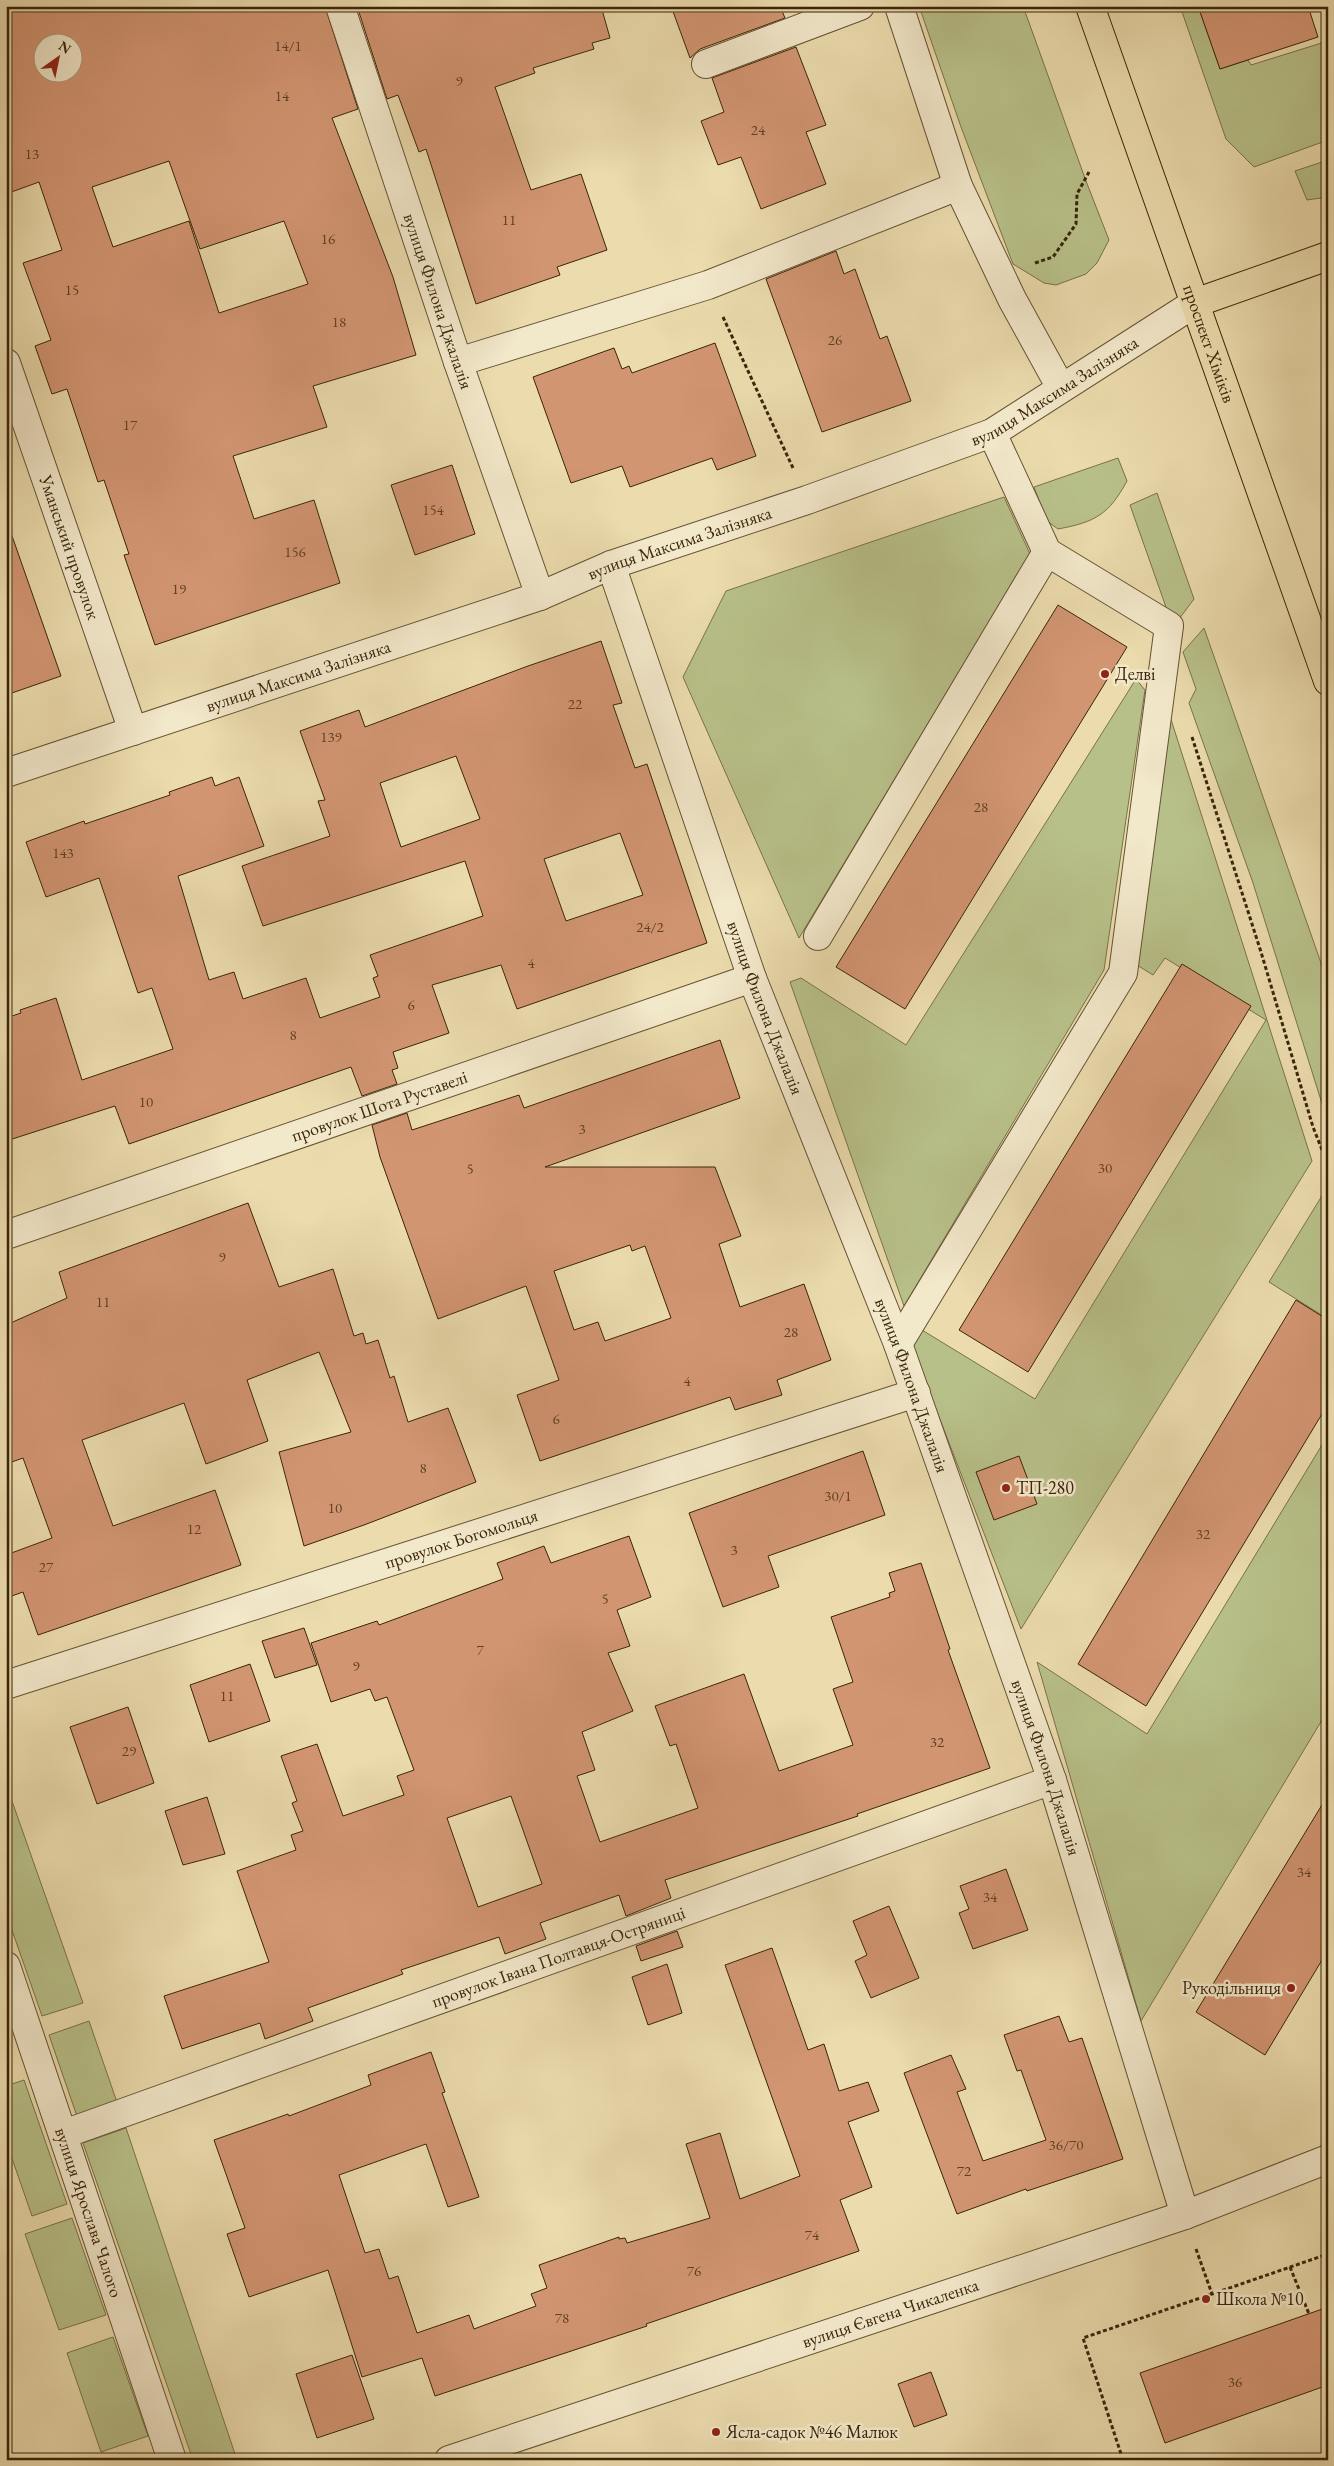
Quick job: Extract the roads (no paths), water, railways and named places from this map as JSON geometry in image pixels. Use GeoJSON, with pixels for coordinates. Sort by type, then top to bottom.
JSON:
{"type":"FeatureCollection","features":[{"type":"Feature","properties":{"kind":"main road","name":"проспект Хіміків"},"geometry":{"type":"LineString","coordinates":[[1090,6],[1328,681]]}},
{"type":"Feature","properties":{"kind":"main road","name":"вулиця Максима Залізняка"},"geometry":{"type":"LineString","coordinates":[[1195,303],[1328,256]]}},
{"type":"Feature","properties":{"kind":"street","name":"вулиця Филона Джалалія"},"geometry":{"type":"LineString","coordinates":[[340,6],[458,362],[540,596]]}},
{"type":"Feature","properties":{"kind":"street"},"geometry":{"type":"LineString","coordinates":[[706,64],[860,6]]}},
{"type":"Feature","properties":{"kind":"street"},"geometry":{"type":"LineString","coordinates":[[899,6],[958,186],[1001,276],[1061,388]]}},
{"type":"Feature","properties":{"kind":"street"},"geometry":{"type":"LineString","coordinates":[[458,362],[708,285],[958,186]]}},
{"type":"Feature","properties":{"kind":"street","name":"вулиця Максима Залізняка"},"geometry":{"type":"LineString","coordinates":[[6,773],[540,596],[611,565],[807,500],[992,433],[1195,303]]}},
{"type":"Feature","properties":{"kind":"street","name":"Уманський провулок"},"geometry":{"type":"LineString","coordinates":[[6,363],[132,731]]}},
{"type":"Feature","properties":{"kind":"street"},"geometry":{"type":"LineString","coordinates":[[898,1344],[1123,973],[1169,626],[1047,552],[992,433]]}},
{"type":"Feature","properties":{"kind":"street"},"geometry":{"type":"LineString","coordinates":[[818,936],[1047,552]]}},
{"type":"Feature","properties":{"kind":"street","name":"вулиця Филона Джалалія"},"geometry":{"type":"LineString","coordinates":[[611,565],[752,978],[898,1344],[1052,1780],[1185,2216]]}},
{"type":"Feature","properties":{"kind":"street","name":"провулок Шота Руставелі"},"geometry":{"type":"LineString","coordinates":[[6,1235],[752,978]]}},
{"type":"Feature","properties":{"kind":"street","name":"провулок Богомольця"},"geometry":{"type":"LineString","coordinates":[[6,1685],[916,1393]]}},
{"type":"Feature","properties":{"kind":"street","name":"провулок Івана Полтавця-Остряниці"},"geometry":{"type":"LineString","coordinates":[[64,2134],[1052,1780]]}},
{"type":"Feature","properties":{"kind":"street","name":"вулиця Ярослава Чалого"},"geometry":{"type":"LineString","coordinates":[[6,1966],[172,2460]]}},
{"type":"Feature","properties":{"kind":"street","name":"вулиця Євгена Чикаленка"},"geometry":{"type":"LineString","coordinates":[[449,2460],[1185,2216],[1328,2159]]}},
{"type":"Feature","properties":{"kind":"place","name":"Делві"},"geometry":{"type":"Point","coordinates":[1105,674]}},
{"type":"Feature","properties":{"kind":"place","name":"ТП-280"},"geometry":{"type":"Point","coordinates":[1006,1488]}},
{"type":"Feature","properties":{"kind":"place","name":"Рукодільниця"},"geometry":{"type":"Point","coordinates":[1291,1988]}},
{"type":"Feature","properties":{"kind":"place","name":"Школа №10"},"geometry":{"type":"Point","coordinates":[1206,2299]}},
{"type":"Feature","properties":{"kind":"place","name":"Ясла-садок №46 Малюк"},"geometry":{"type":"Point","coordinates":[716,2432]}}]}
